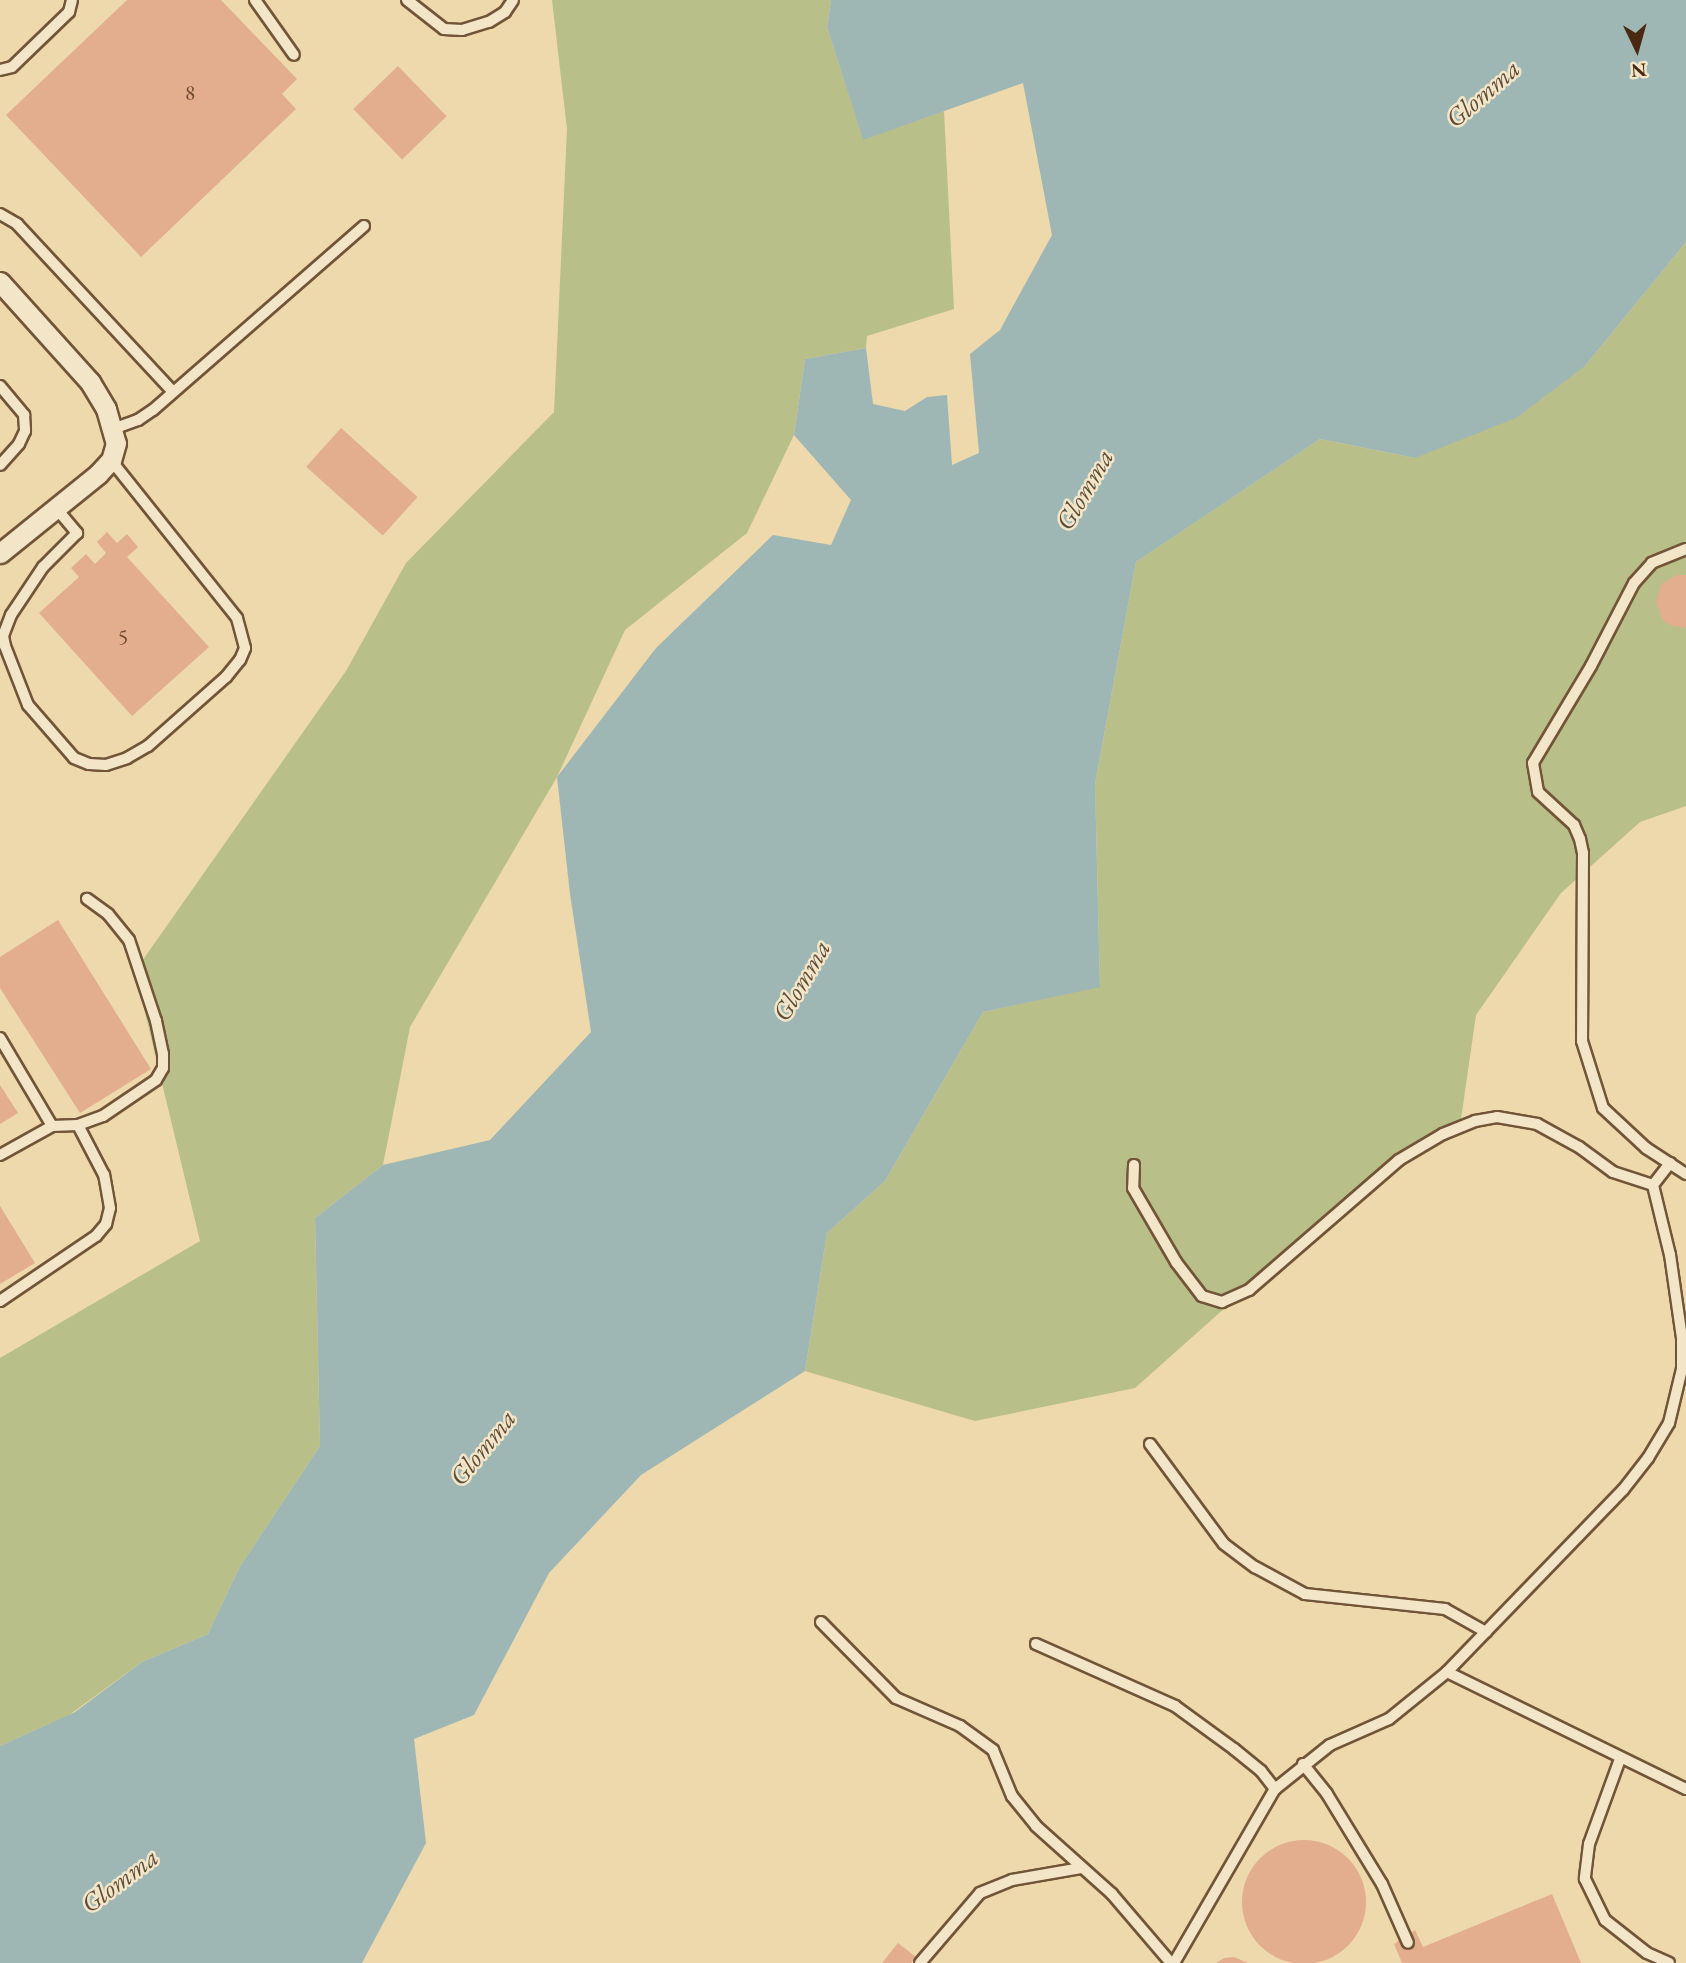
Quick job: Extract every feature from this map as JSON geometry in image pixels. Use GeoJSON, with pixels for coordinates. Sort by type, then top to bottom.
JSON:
{"type":"FeatureCollection","features":[{"type":"Feature","properties":{"kind":"street"},"geometry":{"type":"LineString","coordinates":[[0,282],[90,382],[113,429],[116,443],[111,460],[0,553]]}},
{"type":"Feature","properties":{"kind":"lane"},"geometry":{"type":"LineString","coordinates":[[0,70],[12,66],[69,12],[72,0]]}},
{"type":"Feature","properties":{"kind":"lane"},"geometry":{"type":"LineString","coordinates":[[255,0],[294,55]]}},
{"type":"Feature","properties":{"kind":"lane"},"geometry":{"type":"LineString","coordinates":[[407,0],[444,29],[462,30],[489,22],[505,12],[513,0]]}},
{"type":"Feature","properties":{"kind":"lane"},"geometry":{"type":"LineString","coordinates":[[0,214],[17,224],[172,391]]}},
{"type":"Feature","properties":{"kind":"lane"},"geometry":{"type":"LineString","coordinates":[[113,429],[146,415],[364,226]]}},
{"type":"Feature","properties":{"kind":"lane"},"geometry":{"type":"LineString","coordinates":[[0,386],[23,415],[25,431],[19,444],[0,465]]}},
{"type":"Feature","properties":{"kind":"lane"},"geometry":{"type":"LineString","coordinates":[[56,508],[77,533],[43,566],[11,615],[6,625],[5,646],[28,705],[74,758],[89,764],[106,765],[127,758],[148,746],[226,677],[240,660],[245,648],[237,618],[111,460]]}},
{"type":"Feature","properties":{"kind":"lane"},"geometry":{"type":"LineString","coordinates":[[1686,549],[1651,563],[1634,583],[1591,666],[1533,763],[1538,792],[1574,825],[1583,853],[1582,1041],[1603,1108],[1646,1148],[1686,1174]]}},
{"type":"Feature","properties":{"kind":"lane"},"geometry":{"type":"LineString","coordinates":[[0,1155],[52,1126],[79,1125],[103,1116],[156,1080],[163,1068],[156,1021],[129,940],[108,914],[87,899]]}},
{"type":"Feature","properties":{"kind":"lane"},"geometry":{"type":"LineString","coordinates":[[0,1038],[52,1126]]}},
{"type":"Feature","properties":{"kind":"lane"},"geometry":{"type":"LineString","coordinates":[[1134,1165],[1133,1188],[1171,1254],[1202,1296],[1223,1302],[1249,1290],[1399,1160],[1443,1134],[1475,1121],[1497,1116],[1537,1124],[1579,1147],[1613,1172],[1653,1185]]}},
{"type":"Feature","properties":{"kind":"lane"},"geometry":{"type":"LineString","coordinates":[[0,1301],[96,1236],[106,1224],[110,1208],[104,1175],[79,1125]]}},
{"type":"Feature","properties":{"kind":"lane"},"geometry":{"type":"LineString","coordinates":[[1653,1185],[1670,1163]]}},
{"type":"Feature","properties":{"kind":"lane"},"geometry":{"type":"LineString","coordinates":[[821,1622],[896,1698],[960,1726],[993,1750],[1012,1796],[1036,1826],[1112,1894],[1172,1963],[1275,1789],[1330,1745],[1389,1719],[1447,1672],[1623,1490],[1669,1423],[1682,1369],[1682,1338],[1670,1255],[1653,1185]]}},
{"type":"Feature","properties":{"kind":"lane"},"geometry":{"type":"LineString","coordinates":[[1150,1444],[1224,1544],[1255,1567],[1305,1594],[1445,1609],[1486,1633]]}},
{"type":"Feature","properties":{"kind":"lane"},"geometry":{"type":"LineString","coordinates":[[1036,1644],[1175,1706],[1252,1764],[1275,1789]]}},
{"type":"Feature","properties":{"kind":"lane"},"geometry":{"type":"LineString","coordinates":[[1447,1672],[1686,1789]]}},
{"type":"Feature","properties":{"kind":"lane"},"geometry":{"type":"LineString","coordinates":[[1620,1759],[1589,1844],[1586,1879],[1605,1920],[1647,1953],[1669,1963]]}},
{"type":"Feature","properties":{"kind":"lane"},"geometry":{"type":"LineString","coordinates":[[1303,1765],[1327,1794],[1382,1884],[1408,1943]]}},
{"type":"Feature","properties":{"kind":"lane"},"geometry":{"type":"LineString","coordinates":[[920,1963],[947,1928],[980,1893],[1012,1880],[1081,1868]]}},
{"type":"Feature","properties":{"kind":"green space"},"geometry":{"type":"Polygon","coordinates":[[[552,0],[831,0],[827,27],[863,139],[944,111],[954,309],[867,336],[866,348],[805,359],[794,435],[747,533],[625,630],[557,777],[410,1027],[383,1165],[315,1218],[320,1446],[239,1568],[208,1634],[142,1662],[69,1715],[0,1746],[0,1358],[200,1241],[135,971],[346,671],[406,563],[554,412],[567,129],[552,0]]]}},
{"type":"Feature","properties":{"kind":"green space"},"geometry":{"type":"Polygon","coordinates":[[[1686,242],[1686,806],[1640,822],[1561,893],[1476,1015],[1459,1133],[1368,1185],[1299,1242],[1135,1388],[975,1421],[805,1371],[827,1233],[885,1181],[983,1012],[1100,986],[1095,784],[1136,562],[1320,439],[1415,458],[1585,366],[1686,242]]]}},
{"type":"Feature","properties":{"kind":"water","name":"Glomma"},"geometry":{"type":"Polygon","coordinates":[[[831,0],[1686,0],[1686,242],[1585,366],[1516,418],[1415,458],[1320,439],[1136,562],[1095,784],[1100,987],[983,1012],[885,1181],[827,1233],[805,1371],[641,1475],[549,1573],[474,1715],[414,1739],[426,1843],[362,1963],[0,1963],[0,1746],[75,1712],[142,1662],[208,1634],[239,1568],[320,1446],[315,1218],[383,1165],[490,1140],[591,1032],[570,894],[557,777],[656,648],[773,535],[831,545],[851,500],[794,435],[805,359],[866,348],[873,404],[905,411],[927,397],[947,395],[952,465],[979,453],[970,354],[1000,330],[1052,235],[1023,83],[863,140],[827,27],[831,0]]]}},
{"type":"Feature","properties":{"kind":"building"},"geometry":{"type":"Polygon","coordinates":[[[127,0],[221,0],[297,79],[282,94],[296,109],[141,257],[6,115],[127,0]]]}},
{"type":"Feature","properties":{"kind":"building"},"geometry":{"type":"Polygon","coordinates":[[[398,66],[447,116],[402,159],[353,109],[398,66]]]}},
{"type":"Feature","properties":{"kind":"building"},"geometry":{"type":"Polygon","coordinates":[[[341,428],[418,497],[383,536],[306,467],[341,428]]]}},
{"type":"Feature","properties":{"kind":"building"},"geometry":{"type":"Polygon","coordinates":[[[107,532],[117,543],[127,534],[138,547],[127,557],[209,647],[132,716],[39,613],[79,577],[71,568],[86,554],[95,564],[106,553],[97,542],[107,532]]]}},
{"type":"Feature","properties":{"kind":"building"},"geometry":{"type":"Polygon","coordinates":[[[1676,575],[1686,575],[1686,628],[1669,625],[1662,619],[1656,602],[1661,585],[1676,575]]]}},
{"type":"Feature","properties":{"kind":"building"},"geometry":{"type":"Polygon","coordinates":[[[58,920],[151,1069],[80,1113],[0,988],[0,957],[58,920]]]}},
{"type":"Feature","properties":{"kind":"building"},"geometry":{"type":"Polygon","coordinates":[[[0,1085],[18,1113],[0,1124],[0,1085]]]}},
{"type":"Feature","properties":{"kind":"building"},"geometry":{"type":"Polygon","coordinates":[[[0,1206],[35,1263],[0,1284],[0,1206]]]}},
{"type":"Feature","properties":{"kind":"building"},"geometry":{"type":"Polygon","coordinates":[[[1304,1840],[1328,1845],[1348,1858],[1361,1878],[1366,1902],[1361,1926],[1348,1946],[1328,1959],[1304,1964],[1280,1959],[1260,1946],[1247,1926],[1242,1902],[1247,1878],[1260,1858],[1280,1845],[1304,1840]]]}},
{"type":"Feature","properties":{"kind":"building"},"geometry":{"type":"Polygon","coordinates":[[[1552,1894],[1581,1963],[1402,1963],[1394,1944],[1415,1930],[1423,1947],[1552,1894]]]}},
{"type":"Feature","properties":{"kind":"building"},"geometry":{"type":"Polygon","coordinates":[[[898,1943],[916,1957],[911,1963],[882,1963],[898,1943]]]}},
{"type":"Feature","properties":{"kind":"building"},"geometry":{"type":"Polygon","coordinates":[[[1234,1957],[1248,1963],[1216,1963],[1224,1958],[1234,1957]]]}}]}
